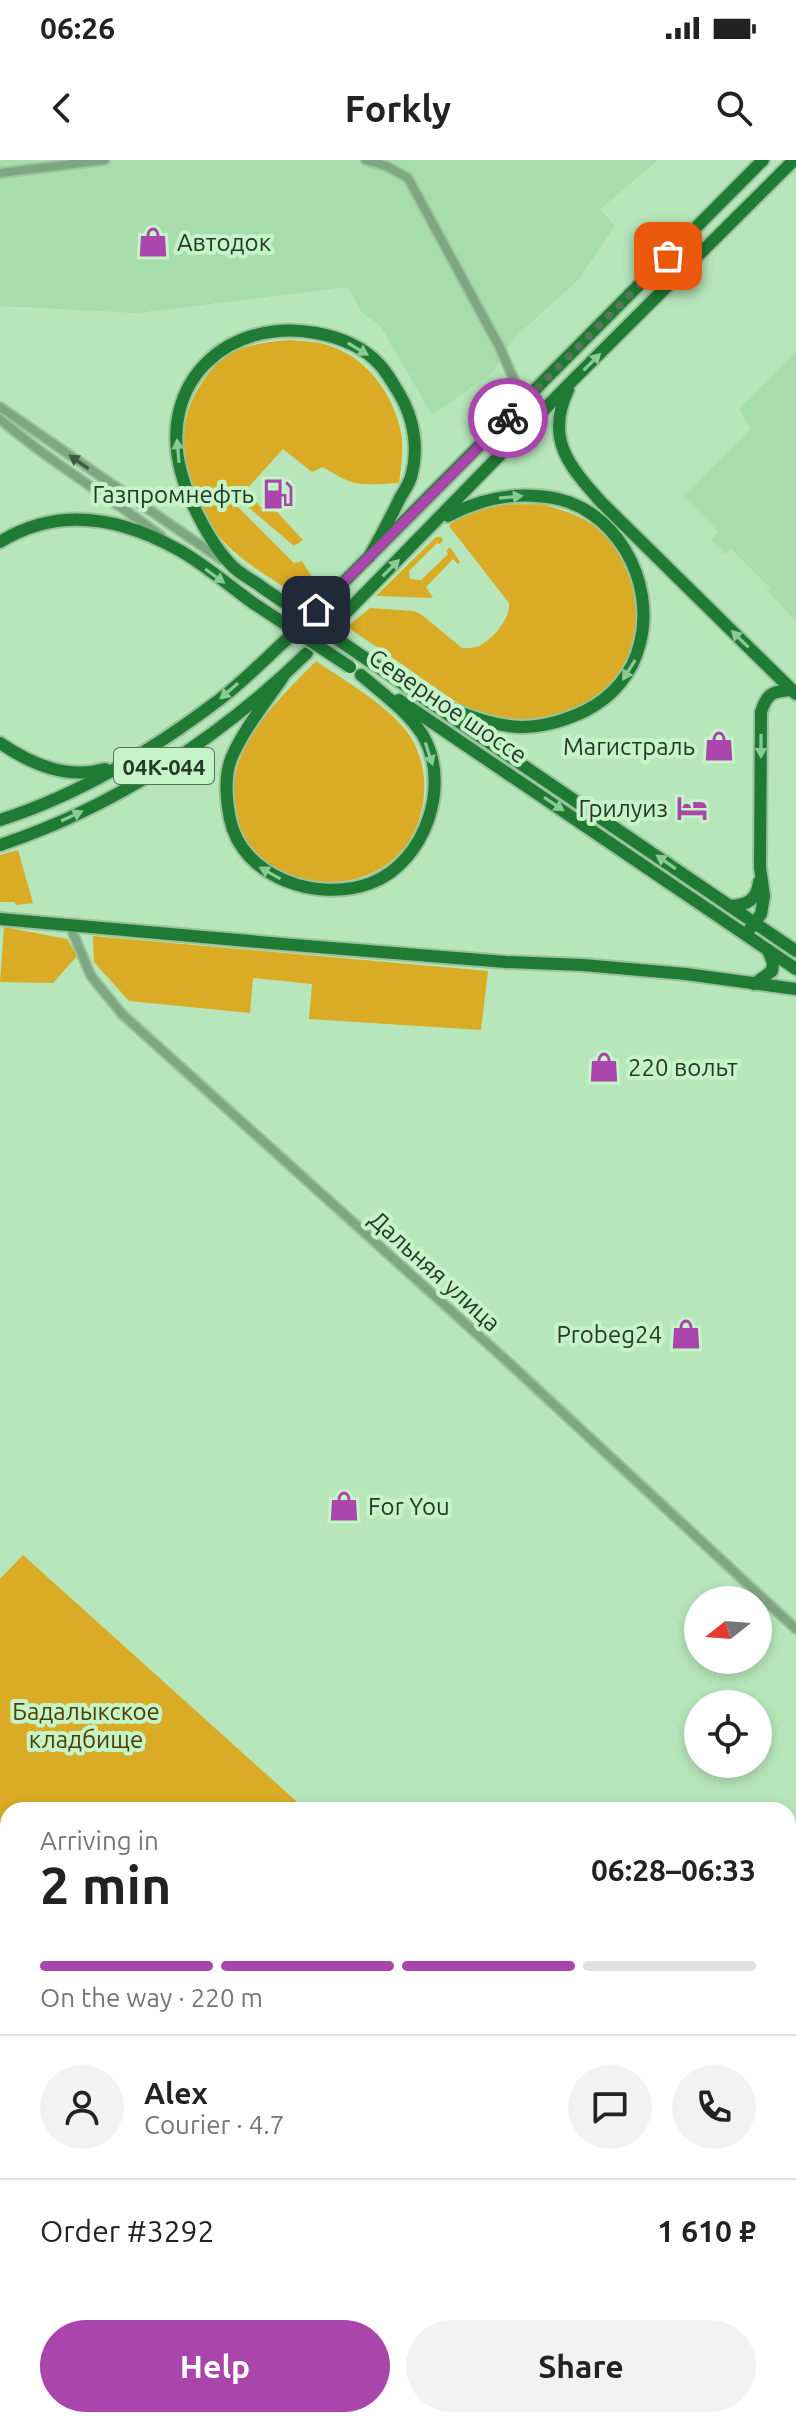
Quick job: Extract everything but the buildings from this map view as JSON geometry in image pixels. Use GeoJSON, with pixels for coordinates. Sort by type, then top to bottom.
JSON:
{"type":"FeatureCollection","features":[{"type":"Feature","properties":{"kind":"main road"},"geometry":{"type":"LineString","coordinates":[[316,610],[763,160]]}},
{"type":"Feature","properties":{"kind":"main road"},"geometry":{"type":"LineString","coordinates":[[336,623],[572,381],[794,160]]}},
{"type":"Feature","properties":{"kind":"main road"},"geometry":{"type":"LineString","coordinates":[[236,569],[212,538],[185,487],[177,446],[177,423],[183,400],[206,361],[226,347],[256,334],[280,331],[308,331],[332,336],[358,347],[379,363],[406,405],[413,426],[415,452],[411,478],[369,557]]}},
{"type":"Feature","properties":{"kind":"main road"},"geometry":{"type":"LineString","coordinates":[[572,381],[558,416],[561,447],[574,472],[794,692]]}},
{"type":"Feature","properties":{"kind":"main road"},"geometry":{"type":"LineString","coordinates":[[428,701],[497,724],[523,727],[575,716],[602,703],[636,660],[645,606],[641,584],[621,543],[588,512],[569,502],[548,497],[498,498],[469,505],[438,521]]}},
{"type":"Feature","properties":{"kind":"main road"},"geometry":{"type":"LineString","coordinates":[[0,542],[37,524],[85,519],[113,523],[177,549]]}},
{"type":"Feature","properties":{"kind":"main road","name":"Северное шоссе"},"geometry":{"type":"LineString","coordinates":[[177,549],[796,969]]}},
{"type":"Feature","properties":{"kind":"main road","name":"Северное шоссе"},"geometry":{"type":"LineString","coordinates":[[236,569],[796,951]]}},
{"type":"Feature","properties":{"kind":"main road","name":"04К-044"},"geometry":{"type":"LineString","coordinates":[[0,820],[86,785],[127,762],[220,699],[287,639]]}},
{"type":"Feature","properties":{"kind":"main road","name":"04К-044"},"geometry":{"type":"LineString","coordinates":[[0,845],[86,810],[179,758],[237,716],[307,653]]}},
{"type":"Feature","properties":{"kind":"main road"},"geometry":{"type":"LineString","coordinates":[[283,677],[231,760],[226,796],[232,831],[243,852],[260,869],[283,880],[324,889],[349,889],[373,882],[407,856],[429,819],[434,798],[435,772],[424,737],[413,721],[361,675]]}},
{"type":"Feature","properties":{"kind":"main road"},"geometry":{"type":"LineString","coordinates":[[730,906],[748,903],[758,891],[761,712],[770,695],[778,691],[794,692]]}},
{"type":"Feature","properties":{"kind":"main road"},"geometry":{"type":"LineString","coordinates":[[0,743],[34,763],[75,773],[93,772],[127,762]]}},
{"type":"Feature","properties":{"kind":"main road"},"geometry":{"type":"LineString","coordinates":[[746,934],[761,914],[764,896],[760,867]]}},
{"type":"Feature","properties":{"kind":"main road"},"geometry":{"type":"LineString","coordinates":[[0,919],[506,962],[598,966],[796,989]]}},
{"type":"Feature","properties":{"kind":"main road"},"geometry":{"type":"LineString","coordinates":[[754,984],[772,971],[773,963],[768,950]]}},
{"type":"Feature","properties":{"kind":"street"},"geometry":{"type":"LineString","coordinates":[[0,173],[105,160]]}},
{"type":"Feature","properties":{"kind":"street"},"geometry":{"type":"LineString","coordinates":[[366,160],[408,178],[503,354],[524,402]]}},
{"type":"Feature","properties":{"kind":"street","name":"Северное шоссе"},"geometry":{"type":"LineString","coordinates":[[0,407],[236,569]]}},
{"type":"Feature","properties":{"kind":"street","name":"Северное шоссе"},"geometry":{"type":"LineString","coordinates":[[0,419],[177,549]]}},
{"type":"Feature","properties":{"kind":"street","name":"Дальняя улица"},"geometry":{"type":"LineString","coordinates":[[70,926],[91,976],[122,1014],[644,1486],[796,1629]]}},
{"type":"Feature","properties":{"kind":"shaded area"},"geometry":{"type":"Polygon","coordinates":[[[0,160],[658,160],[600,209],[615,226],[579,279],[513,339],[492,373],[432,415],[380,325],[362,313],[348,287],[138,313],[0,306],[0,160]]]}},
{"type":"Feature","properties":{"kind":"shaded area"},"geometry":{"type":"Polygon","coordinates":[[[796,351],[796,621],[767,591],[770,588],[731,549],[725,554],[711,540],[718,531],[683,496],[751,429],[739,410],[796,351]]]}},
{"type":"Feature","properties":{"kind":"green space"},"geometry":{"type":"Polygon","coordinates":[[[287,340],[330,346],[356,359],[385,392],[402,439],[399,483],[359,484],[323,467],[312,472],[283,449],[234,503],[294,563],[302,561],[317,585],[306,601],[257,569],[223,541],[194,494],[184,456],[186,418],[193,399],[213,368],[240,349],[287,340]]]}},
{"type":"Feature","properties":{"kind":"green space"},"geometry":{"type":"Polygon","coordinates":[[[256,500],[260,507],[277,512],[303,540],[294,546],[247,506],[256,500]]]}},
{"type":"Feature","properties":{"kind":"green space"},"geometry":{"type":"Polygon","coordinates":[[[542,504],[581,518],[599,530],[624,559],[636,588],[637,623],[628,659],[609,688],[593,700],[541,720],[519,722],[485,716],[455,701],[347,627],[370,608],[414,611],[462,648],[481,645],[501,627],[509,603],[449,526],[468,512],[480,508],[542,504]]]}},
{"type":"Feature","properties":{"kind":"green space"},"geometry":{"type":"Polygon","coordinates":[[[436,537],[443,540],[409,571],[410,579],[421,580],[448,554],[446,551],[450,547],[460,562],[458,564],[453,559],[426,587],[433,598],[376,596],[436,537]]]}},
{"type":"Feature","properties":{"kind":"green space"},"geometry":{"type":"Polygon","coordinates":[[[316,661],[388,712],[407,732],[421,760],[424,781],[421,813],[402,850],[372,873],[337,882],[300,878],[267,862],[243,836],[233,800],[241,756],[247,743],[274,706],[316,661]]]}},
{"type":"Feature","properties":{"kind":"green space"},"geometry":{"type":"Polygon","coordinates":[[[18,850],[33,903],[17,905],[14,902],[0,902],[0,855],[18,850]]]}},
{"type":"Feature","properties":{"kind":"green space"},"geometry":{"type":"Polygon","coordinates":[[[4,927],[67,939],[77,956],[53,983],[0,982],[4,927]]]}},
{"type":"Feature","properties":{"kind":"green space"},"geometry":{"type":"Polygon","coordinates":[[[93,936],[488,971],[481,1030],[309,1019],[312,984],[253,978],[250,1013],[129,1001],[94,962],[93,936]]]}},
{"type":"Feature","properties":{"kind":"green space","name":"Бадалыкское кладбище"},"geometry":{"type":"Polygon","coordinates":[[[23,1555],[297,1802],[0,1802],[0,1579],[23,1555]]]}},
{"type":"Feature","properties":{"kind":"way so far"},"geometry":{"type":"LineString","coordinates":[[508,418],[668,256]]}},
{"type":"Feature","properties":{"kind":"place","name":"Автодок"},"geometry":{"type":"Point","coordinates":[153,242]}},
{"type":"Feature","properties":{"kind":"place","name":"Газпромнефть"},"geometry":{"type":"Point","coordinates":[278,494]}},
{"type":"Feature","properties":{"kind":"place","name":"Магистраль"},"geometry":{"type":"Point","coordinates":[719,746]}},
{"type":"Feature","properties":{"kind":"place","name":"Грилуиз"},"geometry":{"type":"Point","coordinates":[692,808]}},
{"type":"Feature","properties":{"kind":"place","name":"220 вольт"},"geometry":{"type":"Point","coordinates":[604,1067]}},
{"type":"Feature","properties":{"kind":"place","name":"Probeg24"},"geometry":{"type":"Point","coordinates":[686,1334]}},
{"type":"Feature","properties":{"kind":"place","name":"For You"},"geometry":{"type":"Point","coordinates":[344,1506]}},
{"type":"Feature","properties":{"kind":"route"},"geometry":{"type":"LineString","coordinates":[[316,610],[508,418]]}}]}
